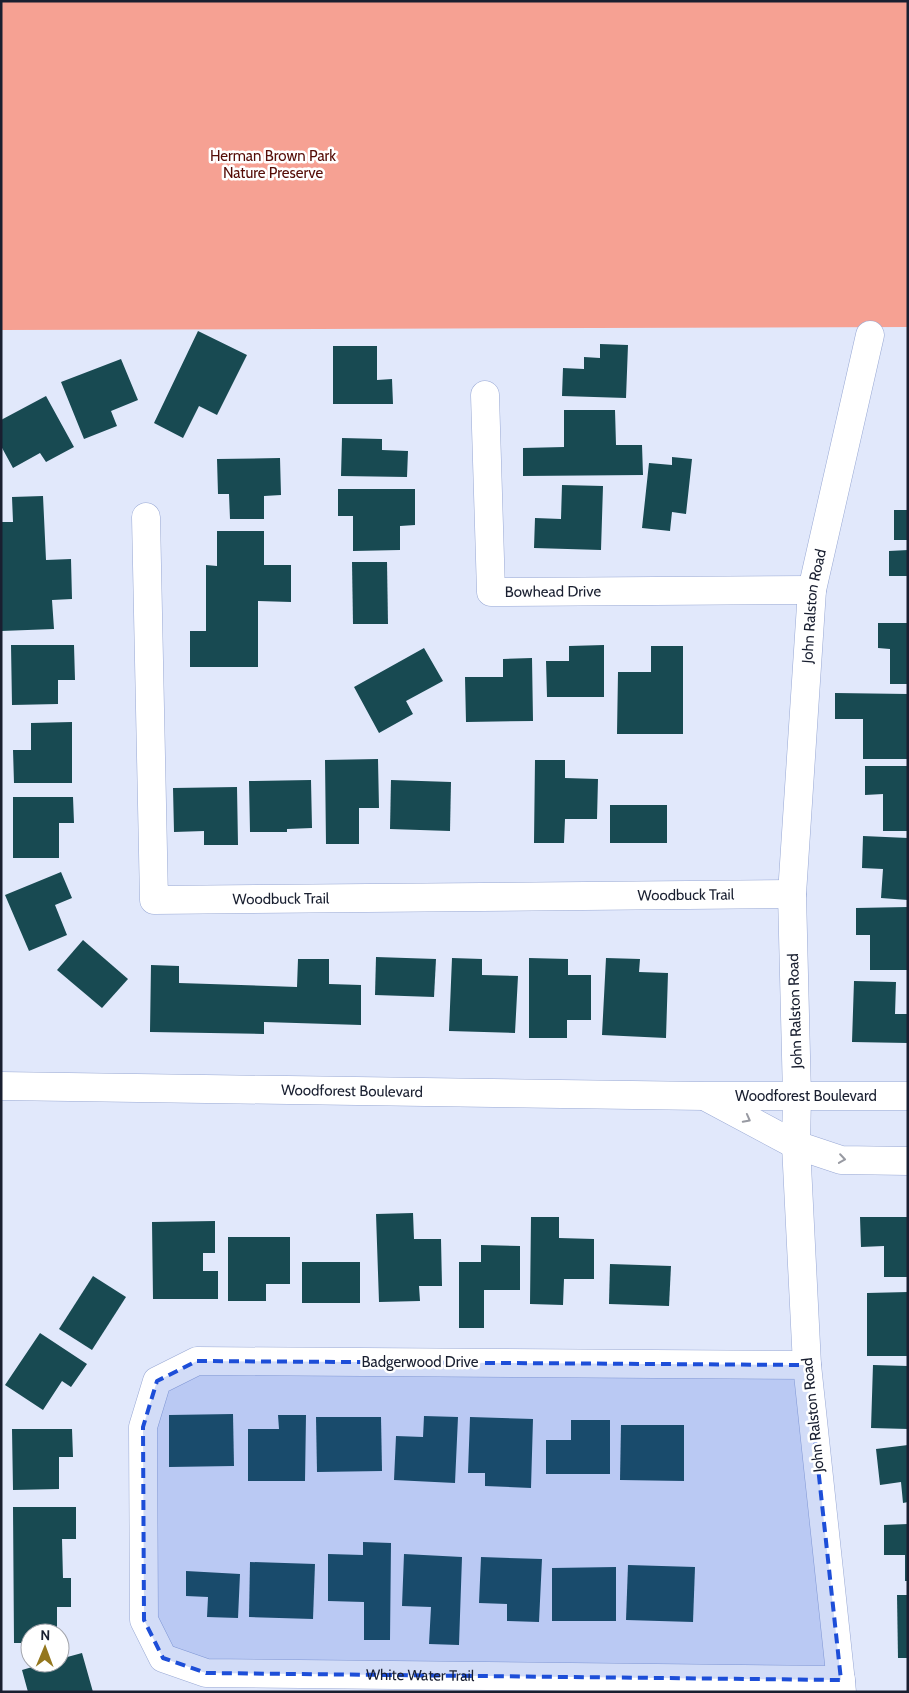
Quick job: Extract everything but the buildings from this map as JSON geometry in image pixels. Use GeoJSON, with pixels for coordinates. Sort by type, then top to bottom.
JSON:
{"type":"FeatureCollection","features":[{"type":"Feature","properties":{"kind":"street","name":"John Ralston Road"},"geometry":{"type":"LineString","coordinates":[[841,1686],[807,1365],[796,1145],[797,1096],[792,894],[812,590],[870,335]]}},
{"type":"Feature","properties":{"kind":"street","name":"Bowhead Drive"},"geometry":{"type":"LineString","coordinates":[[485,395],[491,592],[812,590]]}},
{"type":"Feature","properties":{"kind":"street","name":"Woodbuck Trail"},"geometry":{"type":"LineString","coordinates":[[146,517],[154,900],[792,894]]}},
{"type":"Feature","properties":{"kind":"street","name":"Woodforest Boulevard"},"geometry":{"type":"LineString","coordinates":[[1,1086],[704,1096],[908,1096]]}},
{"type":"Feature","properties":{"kind":"street","name":"Woodforest Boulevard"},"geometry":{"type":"LineString","coordinates":[[704,1096],[796,1145],[841,1160],[908,1161]]}},
{"type":"Feature","properties":{"kind":"street","name":"Badgerwood Drive"},"geometry":{"type":"LineString","coordinates":[[143,1500],[143,1427],[158,1381],[197,1361],[807,1365]]}},
{"type":"Feature","properties":{"kind":"street","name":"White Water Trail"},"geometry":{"type":"LineString","coordinates":[[143,1500],[144,1620],[164,1658],[206,1673],[841,1686]]}},
{"type":"Feature","properties":{"kind":"highlighted area"},"geometry":{"type":"Polygon","coordinates":[[[197,1361],[807,1365],[841,1680],[206,1673],[163,1658],[144,1620],[143,1427],[157,1381],[197,1361]]]}},
{"type":"Feature","properties":{"kind":"green space","name":"Herman Brown Park Nature Preserve"},"geometry":{"type":"Polygon","coordinates":[[[1,1],[908,1],[908,327],[1,330],[1,1]]]}}]}
